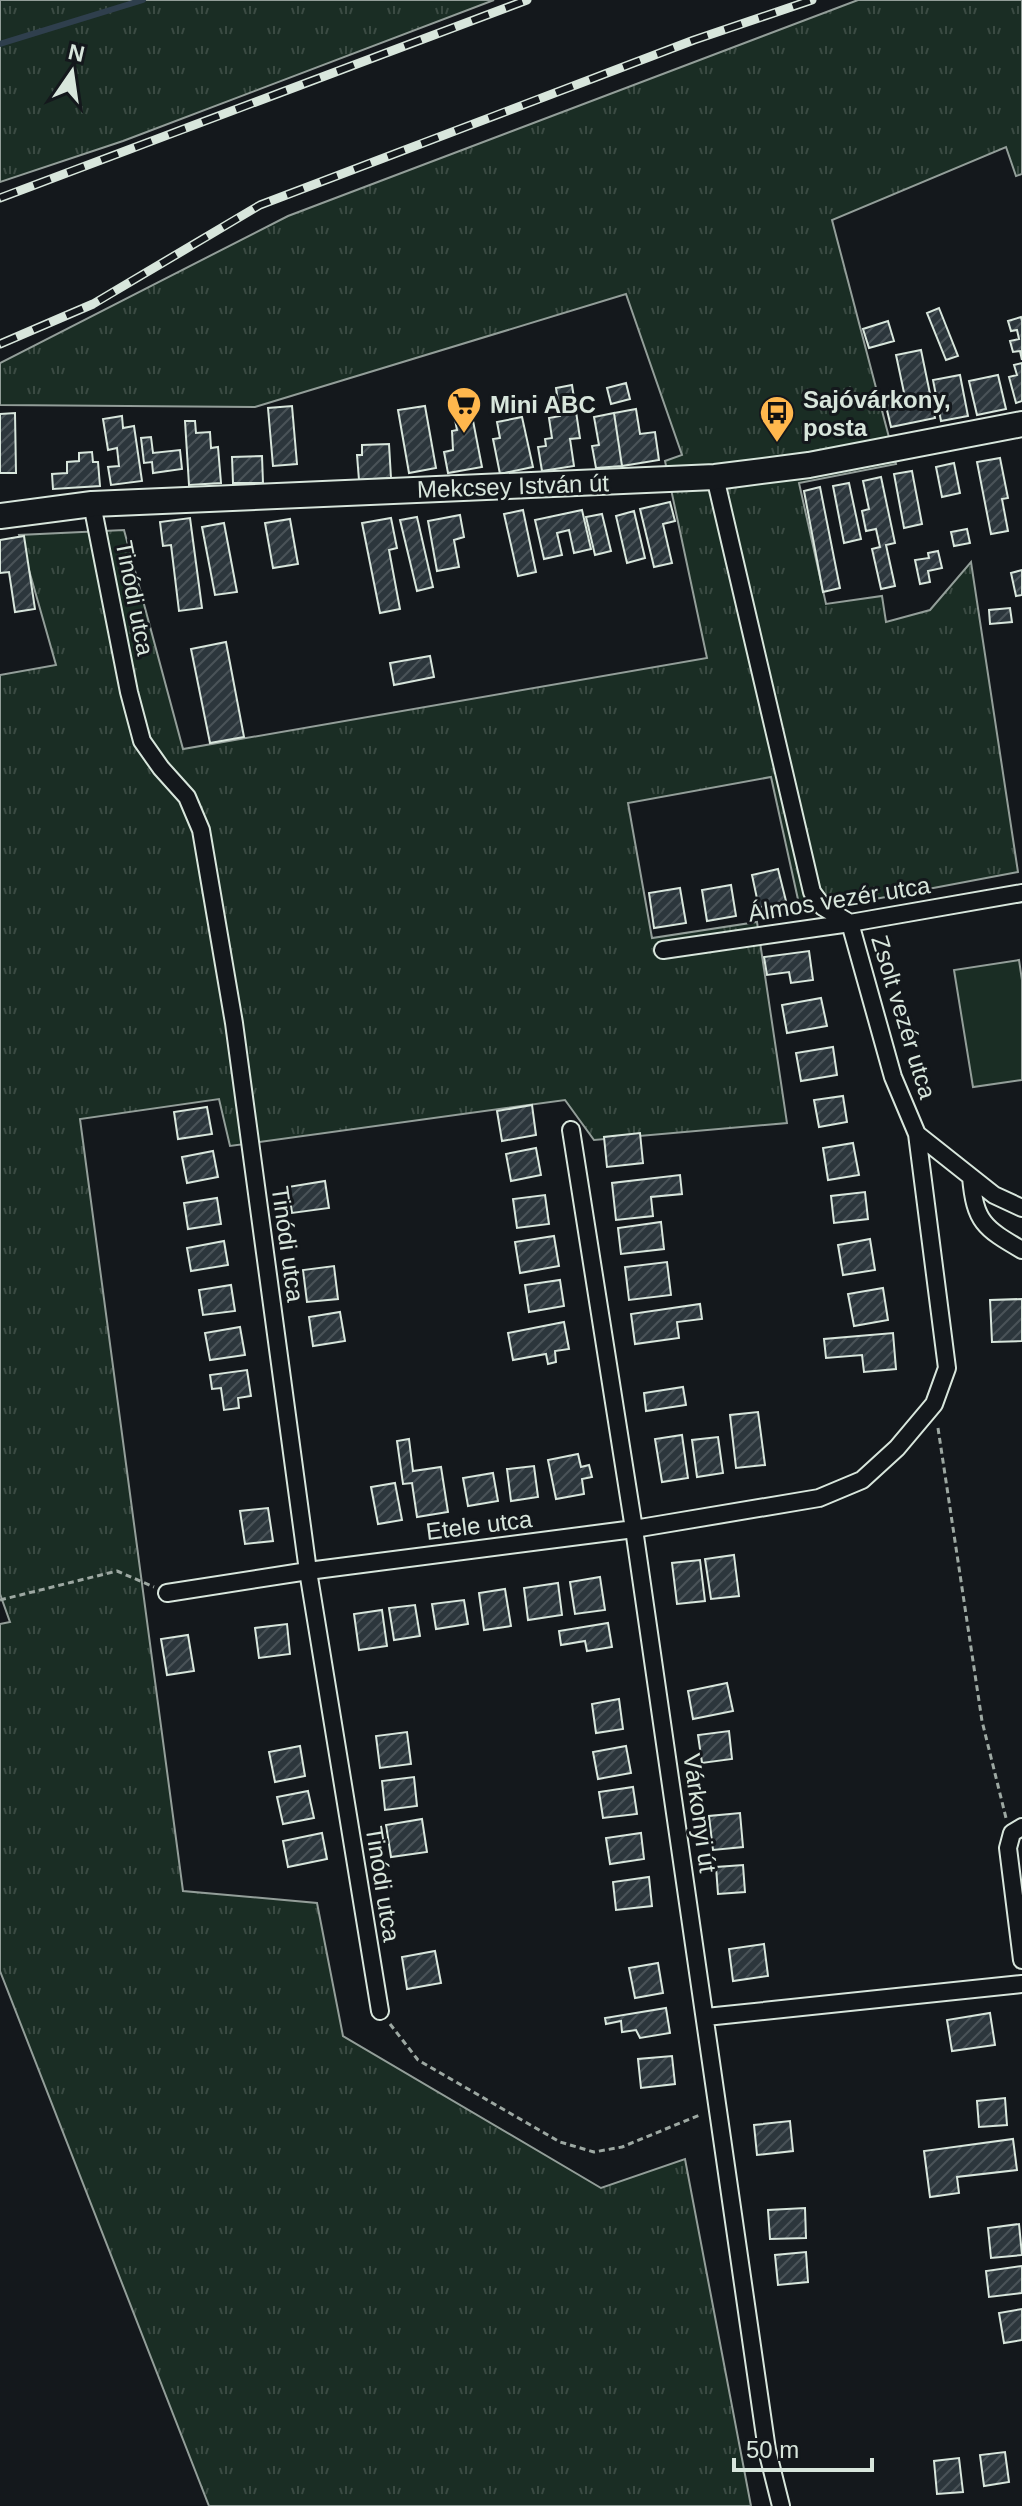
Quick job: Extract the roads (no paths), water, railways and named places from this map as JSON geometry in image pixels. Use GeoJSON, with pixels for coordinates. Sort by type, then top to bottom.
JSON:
{"type":"FeatureCollection","features":[{"type":"Feature","properties":{"kind":"street","name":"Mekcsey István út"},"geometry":{"type":"LineString","coordinates":[[0,516],[92,504],[715,477],[809,465],[1022,424]]}},
{"type":"Feature","properties":{"kind":"street","name":"Zsolt vezér utca"},"geometry":{"type":"LineString","coordinates":[[715,477],[812,892],[823,907],[850,923],[893,1077],[917,1134],[947,1368],[934,1404]]}},
{"type":"Feature","properties":{"kind":"street","name":"Tinódi utca"},"geometry":{"type":"LineString","coordinates":[[92,504],[129,692],[142,741],[187,797],[201,830],[234,1023],[308,1571],[380,2011]]}},
{"type":"Feature","properties":{"kind":"street","name":"Álmos vezér utca"},"geometry":{"type":"LineString","coordinates":[[663,950],[850,923],[1022,893]]}},
{"type":"Feature","properties":{"kind":"street","name":"Várkonyi út"},"geometry":{"type":"LineString","coordinates":[[571,1130],[634,1529],[767,2450],[780,2504]]}},
{"type":"Feature","properties":{"kind":"street"},"geometry":{"type":"LineString","coordinates":[[917,1134],[994,1195],[1022,1208]]}},
{"type":"Feature","properties":{"kind":"street"},"geometry":{"type":"LineString","coordinates":[[971,1177],[973,1204],[980,1219],[994,1234],[1022,1250]]}},
{"type":"Feature","properties":{"kind":"street","name":"Etele utca"},"geometry":{"type":"LineString","coordinates":[[167,1593],[308,1571],[634,1529],[819,1498],[862,1480],[897,1448],[934,1404]]}},
{"type":"Feature","properties":{"kind":"street"},"geometry":{"type":"LineString","coordinates":[[1016,1828],[1010,1836],[1008,1848],[1022,1960]]}},
{"type":"Feature","properties":{"kind":"street"},"geometry":{"type":"LineString","coordinates":[[706,2017],[1022,1984]]}},
{"type":"Feature","properties":{"kind":"waterway"},"geometry":{"type":"LineString","coordinates":[[0,44],[143,0]]}},
{"type":"Feature","properties":{"kind":"railway"},"geometry":{"type":"LineString","coordinates":[[0,198],[527,0]]}},
{"type":"Feature","properties":{"kind":"railway"},"geometry":{"type":"LineString","coordinates":[[0,344],[93,304],[260,205],[694,40],[812,0]]}},
{"type":"Feature","properties":{"kind":"place","name":"Mini ABC"},"geometry":{"type":"Point","coordinates":[464,435]}},
{"type":"Feature","properties":{"kind":"place","name":"Sajóvárkony, posta"},"geometry":{"type":"Point","coordinates":[777,444]}}]}
